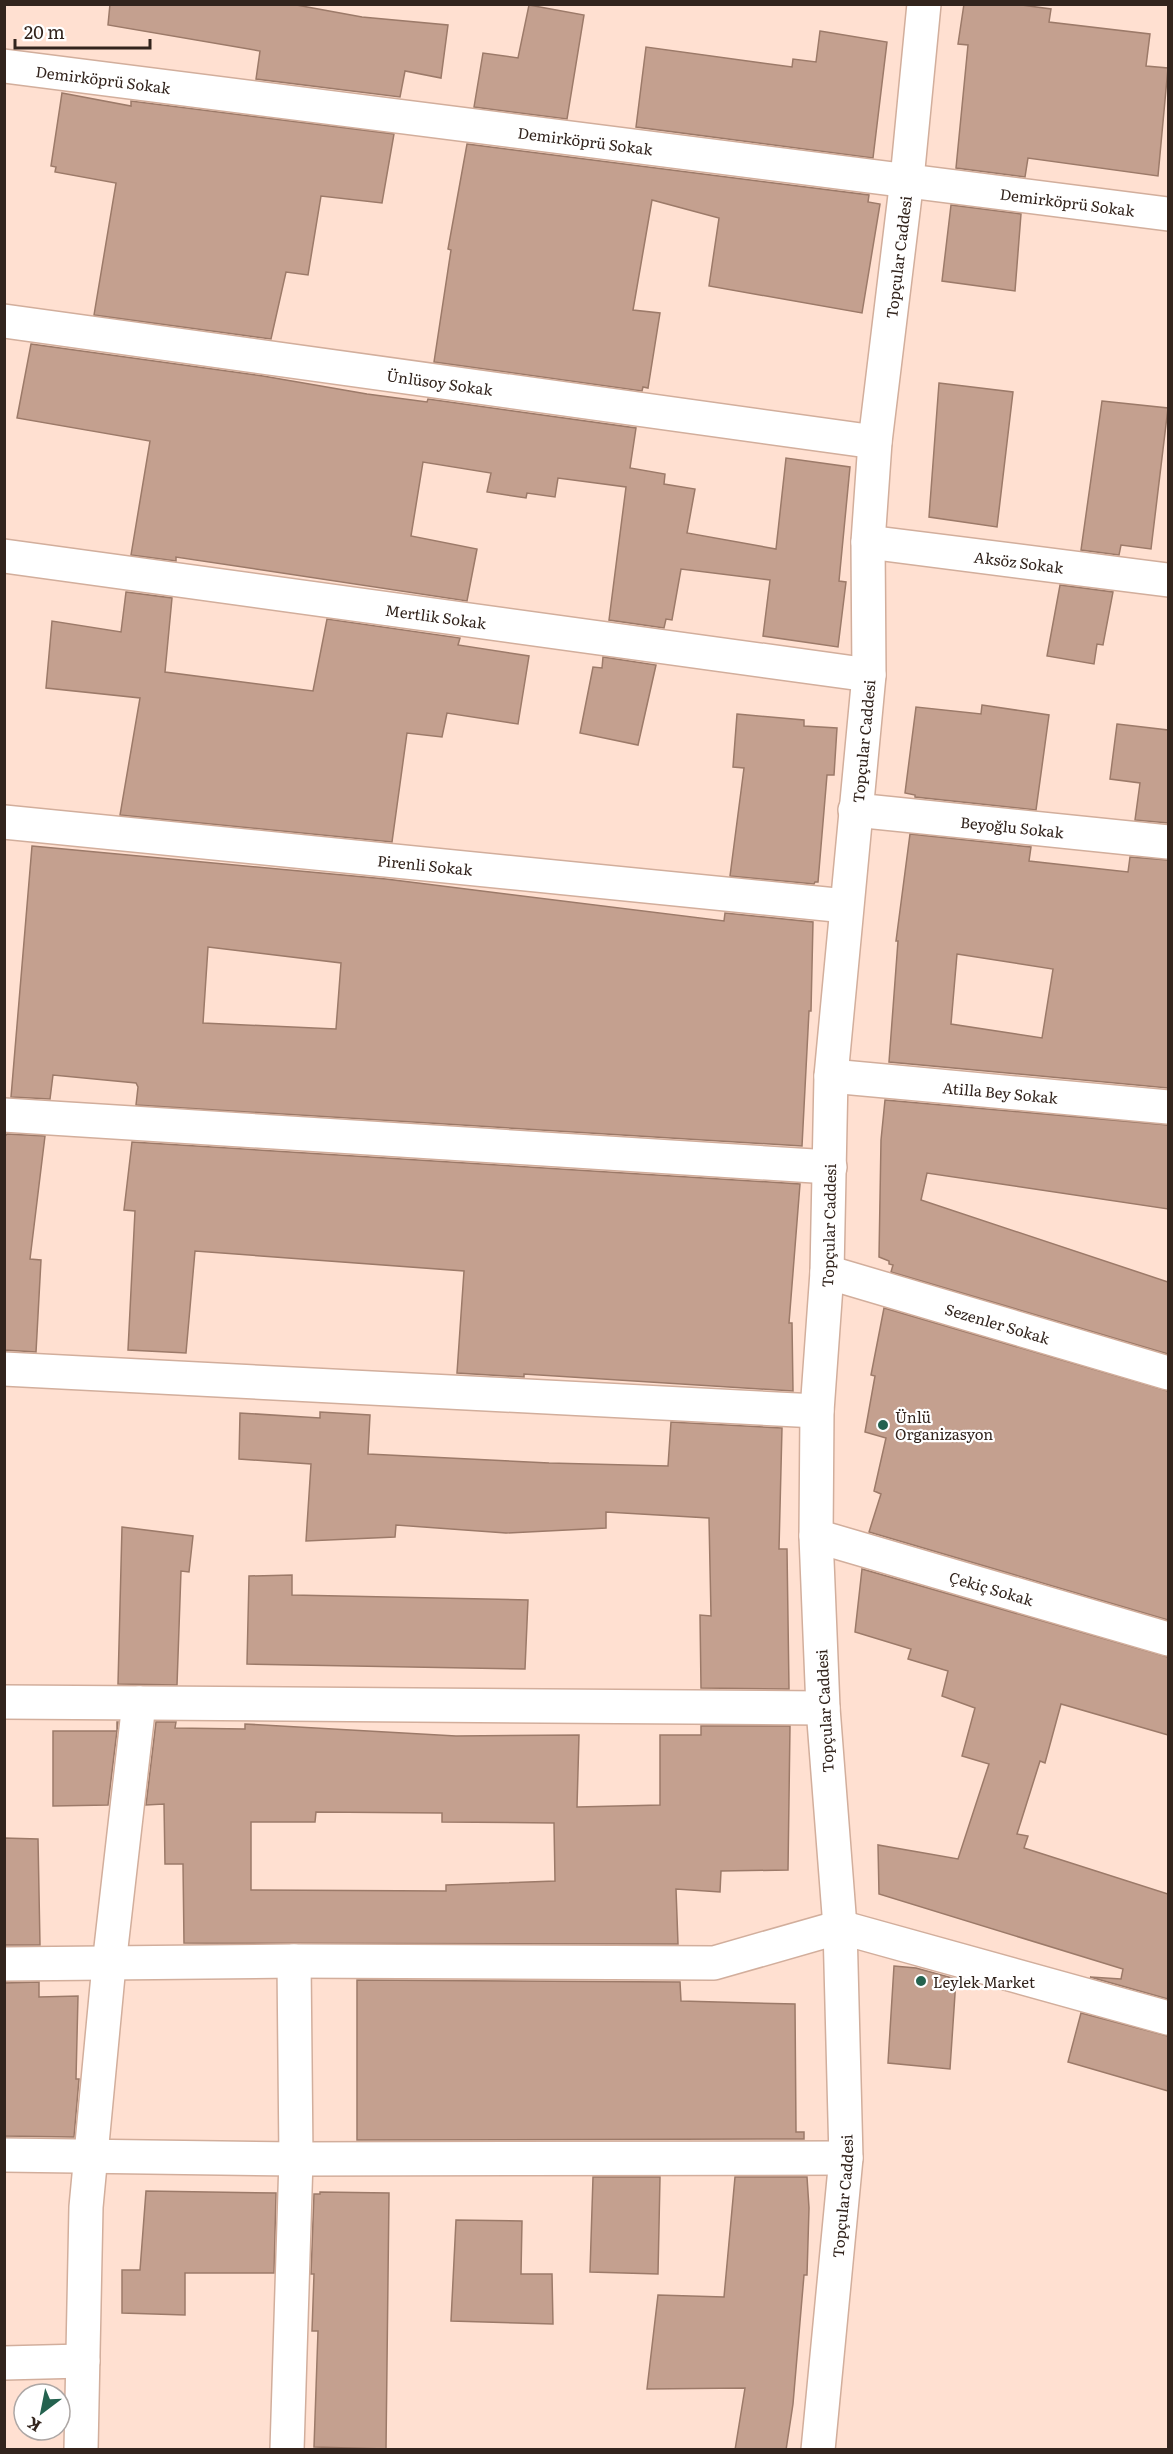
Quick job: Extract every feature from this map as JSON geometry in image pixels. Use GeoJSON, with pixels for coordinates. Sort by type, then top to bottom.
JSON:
{"type":"FeatureCollection","features":[{"type":"Feature","properties":{"kind":"street","name":"Topçular Caddesi"},"geometry":{"type":"LineString","coordinates":[[818,2450],[846,2158],[840,1927],[823,1708],[816,1536],[817,1411],[827,1272],[831,1076],[869,675],[868,542],[875,441],[907,179],[924,4]]}},
{"type":"Feature","properties":{"kind":"street","name":"Demirköprü Sokak"},"geometry":{"type":"LineString","coordinates":[[4,66],[1168,214]]}},
{"type":"Feature","properties":{"kind":"street","name":"Ünlüsoy Sokak"},"geometry":{"type":"LineString","coordinates":[[4,321],[875,441]]}},
{"type":"Feature","properties":{"kind":"street","name":"Aksöz Sokak"},"geometry":{"type":"LineString","coordinates":[[868,542],[1168,580]]}},
{"type":"Feature","properties":{"kind":"street","name":"Mertlik Sokak"},"geometry":{"type":"LineString","coordinates":[[4,556],[869,675]]}},
{"type":"Feature","properties":{"kind":"street","name":"Beyoğlu Sokak"},"geometry":{"type":"LineString","coordinates":[[855,810],[1168,842]]}},
{"type":"Feature","properties":{"kind":"street","name":"Pirenli Sokak"},"geometry":{"type":"LineString","coordinates":[[4,822],[846,906]]}},
{"type":"Feature","properties":{"kind":"street","name":"Atilla Bey Sokak"},"geometry":{"type":"LineString","coordinates":[[831,1076],[1168,1107]]}},
{"type":"Feature","properties":{"kind":"street"},"geometry":{"type":"LineString","coordinates":[[4,1115],[830,1167]]}},
{"type":"Feature","properties":{"kind":"street","name":"Sezenler Sokak"},"geometry":{"type":"LineString","coordinates":[[827,1272],[1168,1373]]}},
{"type":"Feature","properties":{"kind":"street"},"geometry":{"type":"LineString","coordinates":[[4,1369],[817,1411]]}},
{"type":"Feature","properties":{"kind":"street","name":"Çekiç Sokak"},"geometry":{"type":"LineString","coordinates":[[816,1536],[1168,1639]]}},
{"type":"Feature","properties":{"kind":"street"},"geometry":{"type":"LineString","coordinates":[[4,1701],[823,1708]]}},
{"type":"Feature","properties":{"kind":"street"},"geometry":{"type":"LineString","coordinates":[[81,2450],[86,2207],[109,1965],[138,1703]]}},
{"type":"Feature","properties":{"kind":"street"},"geometry":{"type":"LineString","coordinates":[[4,1964],[109,1965],[294,1961],[714,1963],[840,1927],[1168,2018]]}},
{"type":"Feature","properties":{"kind":"street"},"geometry":{"type":"LineString","coordinates":[[287,2450],[296,2159],[294,1961]]}},
{"type":"Feature","properties":{"kind":"street"},"geometry":{"type":"LineString","coordinates":[[4,2155],[296,2159],[846,2158]]}},
{"type":"Feature","properties":{"kind":"street"},"geometry":{"type":"LineString","coordinates":[[4,2363],[83,2361]]}},
{"type":"Feature","properties":{"kind":"building"},"geometry":{"type":"Polygon","coordinates":[[[110,4],[291,4],[362,17],[448,25],[441,78],[405,71],[400,97],[256,79],[260,51],[108,25],[110,4]]]}},
{"type":"Feature","properties":{"kind":"building"},"geometry":{"type":"Polygon","coordinates":[[[964,4],[1014,4],[1051,9],[1049,22],[1150,34],[1146,66],[1168,68],[1158,176],[1028,158],[1025,177],[956,168],[968,45],[958,44],[964,4]]]}},
{"type":"Feature","properties":{"kind":"building"},"geometry":{"type":"Polygon","coordinates":[[[529,5],[584,15],[567,119],[474,107],[483,53],[518,58],[529,5]]]}},
{"type":"Feature","properties":{"kind":"building"},"geometry":{"type":"Polygon","coordinates":[[[820,31],[887,42],[873,158],[636,127],[646,47],[792,67],[793,59],[816,62],[820,31]]]}},
{"type":"Feature","properties":{"kind":"building"},"geometry":{"type":"Polygon","coordinates":[[[62,93],[131,106],[131,101],[394,134],[382,203],[321,196],[308,275],[286,272],[271,339],[94,315],[116,183],[55,172],[56,167],[51,166],[62,93]]]}},
{"type":"Feature","properties":{"kind":"building"},"geometry":{"type":"Polygon","coordinates":[[[467,144],[869,195],[868,202],[880,204],[862,313],[709,286],[719,218],[652,200],[633,310],[660,313],[648,388],[643,387],[642,391],[434,362],[451,250],[448,249],[467,144]]]}},
{"type":"Feature","properties":{"kind":"building"},"geometry":{"type":"Polygon","coordinates":[[[951,205],[1021,214],[1015,291],[942,281],[951,205]]]}},
{"type":"Feature","properties":{"kind":"building"},"geometry":{"type":"Polygon","coordinates":[[[31,344],[263,376],[367,394],[427,402],[428,399],[636,428],[630,468],[665,474],[664,484],[695,489],[687,533],[776,549],[786,458],[850,467],[839,581],[846,582],[838,647],[763,636],[770,580],[681,569],[672,620],[666,619],[664,628],[609,620],[626,487],[558,478],[555,497],[527,493],[526,498],[487,492],[491,473],[423,462],[411,536],[477,549],[467,601],[176,557],[176,561],[131,555],[150,441],[17,418],[31,344]]]}},
{"type":"Feature","properties":{"kind":"building"},"geometry":{"type":"Polygon","coordinates":[[[939,383],[1013,392],[997,527],[929,517],[939,383]]]}},
{"type":"Feature","properties":{"kind":"building"},"geometry":{"type":"Polygon","coordinates":[[[1102,401],[1168,408],[1151,549],[1121,545],[1119,555],[1081,550],[1102,401]]]}},
{"type":"Feature","properties":{"kind":"building"},"geometry":{"type":"Polygon","coordinates":[[[1060,585],[1113,592],[1103,645],[1097,644],[1094,664],[1047,656],[1060,585]]]}},
{"type":"Feature","properties":{"kind":"building"},"geometry":{"type":"Polygon","coordinates":[[[126,592],[172,598],[165,672],[313,691],[327,619],[460,638],[458,645],[529,656],[518,724],[447,713],[442,737],[407,733],[392,842],[120,815],[140,698],[46,688],[52,621],[121,632],[126,592]]]}},
{"type":"Feature","properties":{"kind":"building"},"geometry":{"type":"Polygon","coordinates":[[[603,657],[656,665],[638,745],[580,733],[593,667],[602,668],[603,657]]]}},
{"type":"Feature","properties":{"kind":"building"},"geometry":{"type":"Polygon","coordinates":[[[982,705],[1049,715],[1036,810],[915,797],[915,795],[905,793],[916,707],[981,714],[982,705]]]}},
{"type":"Feature","properties":{"kind":"building"},"geometry":{"type":"Polygon","coordinates":[[[737,714],[804,720],[804,726],[837,728],[834,775],[827,775],[818,882],[814,884],[730,876],[744,768],[733,767],[737,714]]]}},
{"type":"Feature","properties":{"kind":"building"},"geometry":{"type":"Polygon","coordinates":[[[1117,724],[1168,730],[1168,823],[1135,820],[1140,783],[1110,779],[1117,724]]]}},
{"type":"Feature","properties":{"kind":"building"},"geometry":{"type":"Polygon","coordinates":[[[910,834],[1031,847],[1029,861],[1128,872],[1130,857],[1168,860],[1168,1088],[889,1062],[898,941],[896,941],[910,834]],[[957,954],[951,1024],[1042,1038],[1053,969],[957,954]]]}},
{"type":"Feature","properties":{"kind":"building"},"geometry":{"type":"Polygon","coordinates":[[[32,846],[386,879],[724,921],[725,913],[813,922],[811,1011],[809,1011],[802,1146],[136,1105],[138,1087],[136,1083],[53,1075],[50,1099],[11,1097],[32,846]],[[208,947],[203,1023],[336,1029],[341,963],[208,947]]]}},
{"type":"Feature","properties":{"kind":"building"},"geometry":{"type":"Polygon","coordinates":[[[885,1100],[1168,1125],[1168,1209],[927,1173],[921,1200],[1168,1282],[1168,1354],[891,1272],[893,1265],[879,1257],[881,1140],[885,1100]]]}},
{"type":"Feature","properties":{"kind":"building"},"geometry":{"type":"Polygon","coordinates":[[[7,1134],[45,1136],[30,1259],[41,1260],[36,1352],[4,1350],[4,1137],[7,1134]]]}},
{"type":"Feature","properties":{"kind":"building"},"geometry":{"type":"Polygon","coordinates":[[[132,1142],[800,1184],[789,1323],[792,1323],[793,1391],[524,1374],[524,1377],[457,1373],[464,1271],[195,1251],[186,1353],[128,1350],[135,1211],[124,1210],[132,1142]]]}},
{"type":"Feature","properties":{"kind":"building"},"geometry":{"type":"Polygon","coordinates":[[[884,1308],[1168,1391],[1168,1620],[869,1532],[881,1494],[874,1491],[886,1438],[865,1432],[875,1376],[871,1375],[884,1308]]]}},
{"type":"Feature","properties":{"kind":"building"},"geometry":{"type":"Polygon","coordinates":[[[320,1412],[370,1415],[368,1454],[549,1463],[668,1466],[671,1422],[782,1428],[779,1549],[787,1549],[789,1689],[701,1688],[700,1615],[711,1616],[709,1518],[606,1512],[606,1528],[506,1533],[396,1525],[395,1537],[306,1541],[311,1464],[239,1459],[240,1413],[320,1418],[320,1412]]]}},
{"type":"Feature","properties":{"kind":"building"},"geometry":{"type":"Polygon","coordinates":[[[122,1527],[193,1536],[189,1572],[181,1571],[177,1685],[118,1684],[122,1527]]]}},
{"type":"Feature","properties":{"kind":"building"},"geometry":{"type":"Polygon","coordinates":[[[862,1569],[1168,1657],[1168,1735],[1061,1704],[1045,1763],[1040,1761],[1017,1834],[1028,1836],[1024,1848],[1168,1894],[1168,1999],[1090,1977],[1121,1979],[1123,1969],[879,1894],[878,1845],[958,1859],[989,1764],[962,1756],[975,1708],[942,1696],[948,1671],[908,1659],[911,1649],[855,1632],[862,1569]]]}},
{"type":"Feature","properties":{"kind":"building"},"geometry":{"type":"Polygon","coordinates":[[[292,1575],[292,1595],[528,1600],[525,1669],[247,1664],[249,1576],[292,1575]]]}},
{"type":"Feature","properties":{"kind":"building"},"geometry":{"type":"Polygon","coordinates":[[[156,1722],[176,1722],[175,1728],[245,1729],[245,1724],[456,1736],[579,1735],[577,1807],[660,1805],[660,1735],[701,1735],[701,1726],[790,1726],[788,1870],[721,1871],[720,1892],[676,1889],[678,1944],[184,1943],[183,1864],[165,1864],[164,1804],[146,1805],[156,1722]],[[316,1812],[315,1822],[251,1822],[251,1890],[446,1891],[446,1885],[555,1881],[554,1823],[442,1822],[442,1813],[316,1812]]]}},
{"type":"Feature","properties":{"kind":"building"},"geometry":{"type":"Polygon","coordinates":[[[53,1731],[117,1731],[108,1805],[53,1806],[53,1731]]]}},
{"type":"Feature","properties":{"kind":"building"},"geometry":{"type":"Polygon","coordinates":[[[4,1838],[38,1839],[40,1945],[4,1945],[4,1838]]]}},
{"type":"Feature","properties":{"kind":"building"},"geometry":{"type":"Polygon","coordinates":[[[894,1966],[916,1968],[956,1979],[950,2069],[888,2063],[894,1966]]]}},
{"type":"Feature","properties":{"kind":"building"},"geometry":{"type":"Polygon","coordinates":[[[357,1980],[680,1982],[681,2001],[795,2004],[796,2132],[804,2132],[804,2139],[357,2140],[357,1980]]]}},
{"type":"Feature","properties":{"kind":"building"},"geometry":{"type":"Polygon","coordinates":[[[39,1982],[39,1997],[78,1996],[76,2079],[79,2079],[74,2137],[4,2136],[4,1983],[39,1982]]]}},
{"type":"Feature","properties":{"kind":"building"},"geometry":{"type":"Polygon","coordinates":[[[1081,2013],[1168,2036],[1168,2091],[1068,2062],[1081,2013]]]}},
{"type":"Feature","properties":{"kind":"building"},"geometry":{"type":"Polygon","coordinates":[[[593,2177],[660,2177],[658,2274],[590,2272],[593,2177]]]}},
{"type":"Feature","properties":{"kind":"building"},"geometry":{"type":"Polygon","coordinates":[[[735,2177],[807,2177],[809,2208],[807,2275],[804,2275],[793,2404],[786,2450],[735,2450],[745,2388],[647,2389],[658,2295],[724,2297],[735,2177]]]}},
{"type":"Feature","properties":{"kind":"building"},"geometry":{"type":"Polygon","coordinates":[[[146,2191],[276,2193],[274,2273],[185,2273],[185,2315],[122,2313],[122,2270],[140,2270],[146,2191]]]}},
{"type":"Feature","properties":{"kind":"building"},"geometry":{"type":"Polygon","coordinates":[[[320,2192],[389,2193],[386,2449],[314,2447],[318,2331],[312,2331],[314,2274],[311,2274],[314,2194],[320,2194],[320,2192]]]}},
{"type":"Feature","properties":{"kind":"building"},"geometry":{"type":"Polygon","coordinates":[[[456,2220],[522,2221],[521,2274],[552,2274],[553,2324],[451,2321],[456,2220]]]}},
{"type":"Feature","properties":{"kind":"place","name":"Ünlü Organizasyon"},"geometry":{"type":"Point","coordinates":[883,1425]}},
{"type":"Feature","properties":{"kind":"place","name":"Leylek Market"},"geometry":{"type":"Point","coordinates":[921,1981]}}]}
